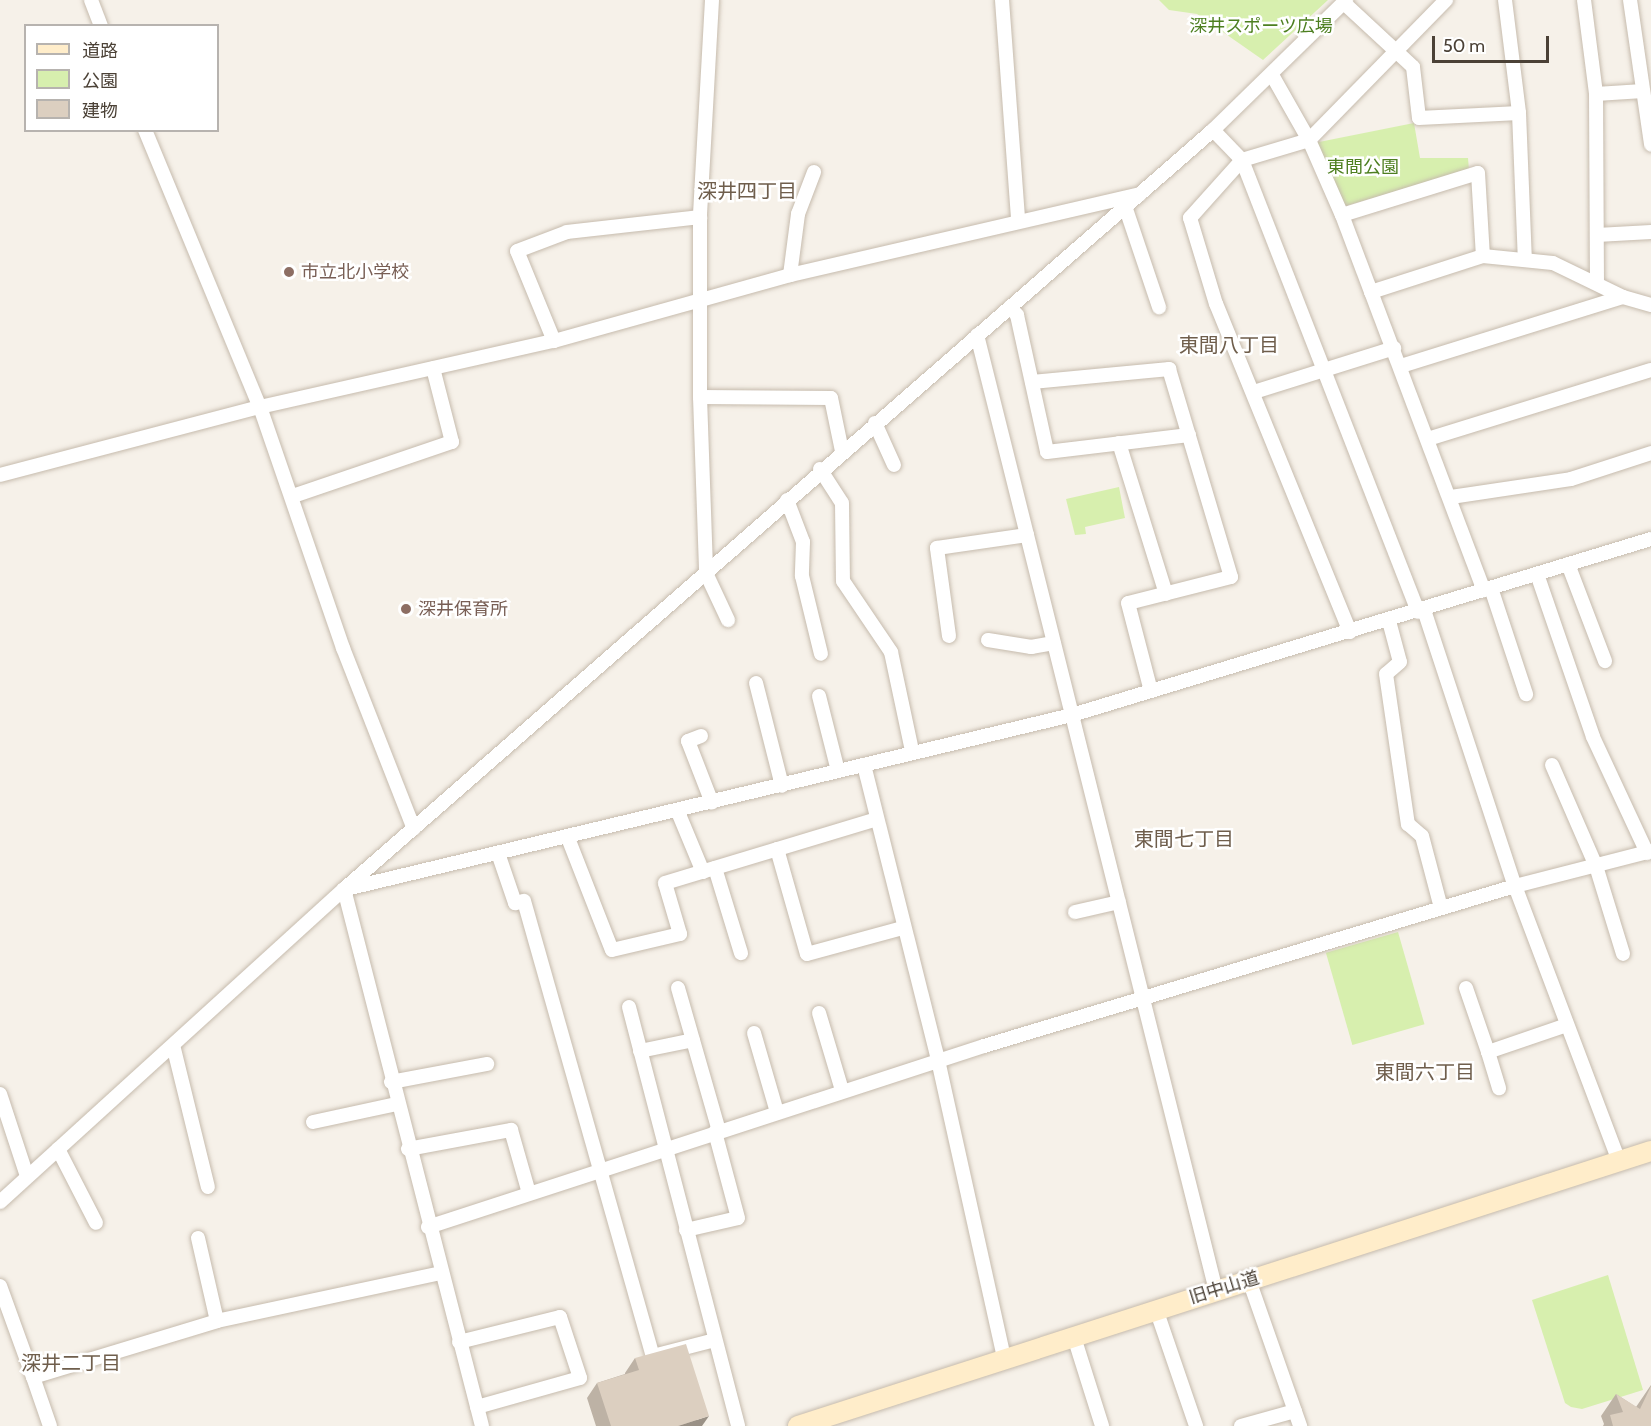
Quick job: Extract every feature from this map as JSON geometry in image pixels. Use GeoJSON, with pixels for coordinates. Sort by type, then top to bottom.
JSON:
{"type":"FeatureCollection","features":[{"type":"Feature","properties":{"kind":"main road","name":"旧中山道"},"geometry":{"type":"LineString","coordinates":[[798,1426],[826,1422],[1004,1358],[1651,1151]]}},
{"type":"Feature","properties":{"kind":"street"},"geometry":{"type":"LineString","coordinates":[[91,0],[100,24]]}},
{"type":"Feature","properties":{"kind":"street"},"geometry":{"type":"LineString","coordinates":[[712,0],[700,217],[698,300],[700,397],[706,573],[728,620]]}},
{"type":"Feature","properties":{"kind":"street"},"geometry":{"type":"LineString","coordinates":[[1002,0],[1018,218]]}},
{"type":"Feature","properties":{"kind":"street"},"geometry":{"type":"LineString","coordinates":[[1350,632],[1254,392],[1216,304],[1190,219],[1242,160],[1309,140],[1446,0]]}},
{"type":"Feature","properties":{"kind":"street"},"geometry":{"type":"LineString","coordinates":[[1505,0],[1519,113],[1525,260]]}},
{"type":"Feature","properties":{"kind":"street"},"geometry":{"type":"LineString","coordinates":[[1584,0],[1596,93],[1597,284]]}},
{"type":"Feature","properties":{"kind":"street"},"geometry":{"type":"LineString","coordinates":[[1629,0],[1648,111],[1651,144]]}},
{"type":"Feature","properties":{"kind":"street"},"geometry":{"type":"LineString","coordinates":[[0,1202],[174,1049],[344,889],[706,573],[820,469],[1213,130],[1272,75],[1345,1],[1413,67],[1419,118],[1519,113]]}},
{"type":"Feature","properties":{"kind":"street"},"geometry":{"type":"LineString","coordinates":[[1272,75],[1309,140],[1341,215],[1431,438],[1526,694]]}},
{"type":"Feature","properties":{"kind":"street"},"geometry":{"type":"LineString","coordinates":[[1596,93],[1643,90]]}},
{"type":"Feature","properties":{"kind":"street"},"geometry":{"type":"LineString","coordinates":[[1213,130],[1242,160],[1421,611],[1515,886],[1619,1161]]}},
{"type":"Feature","properties":{"kind":"street"},"geometry":{"type":"LineString","coordinates":[[146,132],[260,407],[293,496],[343,648],[414,829]]}},
{"type":"Feature","properties":{"kind":"street"},"geometry":{"type":"LineString","coordinates":[[790,275],[798,214],[814,172]]}},
{"type":"Feature","properties":{"kind":"street"},"geometry":{"type":"LineString","coordinates":[[1341,215],[1478,173],[1483,256]]}},
{"type":"Feature","properties":{"kind":"street"},"geometry":{"type":"LineString","coordinates":[[0,475],[260,407],[554,340],[790,275],[1018,218],[1140,194]]}},
{"type":"Feature","properties":{"kind":"street"},"geometry":{"type":"LineString","coordinates":[[1125,206],[1159,307]]}},
{"type":"Feature","properties":{"kind":"street"},"geometry":{"type":"LineString","coordinates":[[554,340],[517,251],[567,232],[700,217]]}},
{"type":"Feature","properties":{"kind":"street"},"geometry":{"type":"LineString","coordinates":[[1598,235],[1651,232]]}},
{"type":"Feature","properties":{"kind":"street"},"geometry":{"type":"LineString","coordinates":[[1371,292],[1483,256],[1553,263],[1623,297],[1651,305]]}},
{"type":"Feature","properties":{"kind":"street"},"geometry":{"type":"LineString","coordinates":[[1401,366],[1623,297]]}},
{"type":"Feature","properties":{"kind":"street"},"geometry":{"type":"LineString","coordinates":[[1010,307],[1017,315],[1047,452],[1189,435]]}},
{"type":"Feature","properties":{"kind":"street"},"geometry":{"type":"LineString","coordinates":[[977,335],[1216,1291]]}},
{"type":"Feature","properties":{"kind":"street"},"geometry":{"type":"LineString","coordinates":[[1254,392],[1394,348]]}},
{"type":"Feature","properties":{"kind":"street"},"geometry":{"type":"LineString","coordinates":[[293,496],[452,442],[433,368]]}},
{"type":"Feature","properties":{"kind":"street"},"geometry":{"type":"LineString","coordinates":[[1032,382],[1169,369],[1231,578],[1128,603],[1151,691]]}},
{"type":"Feature","properties":{"kind":"street"},"geometry":{"type":"LineString","coordinates":[[1431,438],[1651,370]]}},
{"type":"Feature","properties":{"kind":"street"},"geometry":{"type":"LineString","coordinates":[[700,397],[831,398],[842,451]]}},
{"type":"Feature","properties":{"kind":"street"},"geometry":{"type":"LineString","coordinates":[[875,423],[894,465]]}},
{"type":"Feature","properties":{"kind":"street"},"geometry":{"type":"LineString","coordinates":[[1119,443],[1166,594]]}},
{"type":"Feature","properties":{"kind":"street"},"geometry":{"type":"LineString","coordinates":[[1451,496],[1572,479],[1651,453]]}},
{"type":"Feature","properties":{"kind":"street"},"geometry":{"type":"LineString","coordinates":[[820,469],[842,503],[843,580],[891,652],[912,751]]}},
{"type":"Feature","properties":{"kind":"street"},"geometry":{"type":"LineString","coordinates":[[787,500],[803,542],[802,576],[821,654]]}},
{"type":"Feature","properties":{"kind":"street"},"geometry":{"type":"LineString","coordinates":[[949,636],[937,548],[1027,535]]}},
{"type":"Feature","properties":{"kind":"street"},"geometry":{"type":"LineString","coordinates":[[344,889],[499,856],[782,786],[912,751],[1072,715],[1389,621],[1651,539]]}},
{"type":"Feature","properties":{"kind":"street"},"geometry":{"type":"LineString","coordinates":[[1568,564],[1605,661]]}},
{"type":"Feature","properties":{"kind":"street"},"geometry":{"type":"LineString","coordinates":[[428,1227],[529,1193],[601,1172],[842,1090],[1142,997],[1515,886],[1649,852],[1593,737],[1537,574]]}},
{"type":"Feature","properties":{"kind":"street"},"geometry":{"type":"LineString","coordinates":[[1389,621],[1400,662],[1386,674],[1408,824],[1422,836],[1441,908]]}},
{"type":"Feature","properties":{"kind":"street"},"geometry":{"type":"LineString","coordinates":[[988,640],[1031,647],[1054,643]]}},
{"type":"Feature","properties":{"kind":"street"},"geometry":{"type":"LineString","coordinates":[[756,683],[782,786]]}},
{"type":"Feature","properties":{"kind":"street"},"geometry":{"type":"LineString","coordinates":[[819,696],[838,771]]}},
{"type":"Feature","properties":{"kind":"street"},"geometry":{"type":"LineString","coordinates":[[701,736],[688,741],[712,803]]}},
{"type":"Feature","properties":{"kind":"street"},"geometry":{"type":"LineString","coordinates":[[864,765],[874,820],[938,1060],[1004,1358]]}},
{"type":"Feature","properties":{"kind":"street"},"geometry":{"type":"LineString","coordinates":[[1551,765],[1596,866],[1623,954]]}},
{"type":"Feature","properties":{"kind":"street"},"geometry":{"type":"LineString","coordinates":[[678,812],[709,870],[741,953]]}},
{"type":"Feature","properties":{"kind":"street"},"geometry":{"type":"LineString","coordinates":[[568,838],[612,950],[680,934],[665,883],[874,820]]}},
{"type":"Feature","properties":{"kind":"street"},"geometry":{"type":"LineString","coordinates":[[777,849],[807,954],[903,927]]}},
{"type":"Feature","properties":{"kind":"street"},"geometry":{"type":"LineString","coordinates":[[499,856],[515,903],[524,901],[653,1356],[715,1340]]}},
{"type":"Feature","properties":{"kind":"street"},"geometry":{"type":"LineString","coordinates":[[344,889],[396,1104],[482,1426]]}},
{"type":"Feature","properties":{"kind":"street"},"geometry":{"type":"LineString","coordinates":[[1075,912],[1119,902]]}},
{"type":"Feature","properties":{"kind":"street"},"geometry":{"type":"LineString","coordinates":[[678,988],[738,1218],[686,1230]]}},
{"type":"Feature","properties":{"kind":"street"},"geometry":{"type":"LineString","coordinates":[[1466,988],[1499,1088]]}},
{"type":"Feature","properties":{"kind":"street"},"geometry":{"type":"LineString","coordinates":[[629,1007],[664,1149],[738,1426]]}},
{"type":"Feature","properties":{"kind":"street"},"geometry":{"type":"LineString","coordinates":[[819,1013],[842,1090]]}},
{"type":"Feature","properties":{"kind":"street"},"geometry":{"type":"LineString","coordinates":[[1488,1053],[1568,1025]]}},
{"type":"Feature","properties":{"kind":"street"},"geometry":{"type":"LineString","coordinates":[[754,1033],[777,1112]]}},
{"type":"Feature","properties":{"kind":"street"},"geometry":{"type":"LineString","coordinates":[[640,1051],[693,1040]]}},
{"type":"Feature","properties":{"kind":"street"},"geometry":{"type":"LineString","coordinates":[[174,1049],[208,1187]]}},
{"type":"Feature","properties":{"kind":"street"},"geometry":{"type":"LineString","coordinates":[[391,1082],[487,1064]]}},
{"type":"Feature","properties":{"kind":"street"},"geometry":{"type":"LineString","coordinates":[[0,1094],[27,1176]]}},
{"type":"Feature","properties":{"kind":"street"},"geometry":{"type":"LineString","coordinates":[[313,1122],[396,1104]]}},
{"type":"Feature","properties":{"kind":"street"},"geometry":{"type":"LineString","coordinates":[[408,1149],[511,1130],[529,1193]]}},
{"type":"Feature","properties":{"kind":"street"},"geometry":{"type":"LineString","coordinates":[[58,1149],[96,1223]]}},
{"type":"Feature","properties":{"kind":"street"},"geometry":{"type":"LineString","coordinates":[[198,1238],[217,1321]]}},
{"type":"Feature","properties":{"kind":"street"},"geometry":{"type":"LineString","coordinates":[[33,1377],[217,1321],[440,1273]]}},
{"type":"Feature","properties":{"kind":"street"},"geometry":{"type":"LineString","coordinates":[[1249,1280],[1300,1426]]}},
{"type":"Feature","properties":{"kind":"street"},"geometry":{"type":"LineString","coordinates":[[0,1286],[50,1426]]}},
{"type":"Feature","properties":{"kind":"street"},"geometry":{"type":"LineString","coordinates":[[1156,1309],[1196,1426]]}},
{"type":"Feature","properties":{"kind":"street"},"geometry":{"type":"LineString","coordinates":[[459,1342],[560,1317],[580,1377],[477,1407]]}},
{"type":"Feature","properties":{"kind":"street"},"geometry":{"type":"LineString","coordinates":[[1074,1337],[1102,1426]]}},
{"type":"Feature","properties":{"kind":"street"},"geometry":{"type":"LineString","coordinates":[[1240,1426],[1295,1411]]}},
{"type":"Feature","properties":{"kind":"green space","name":"深井スポーツ広場"},"geometry":{"type":"Polygon","coordinates":[[[1159,0],[1328,0],[1263,60],[1197,14],[1169,10],[1159,0]]]}},
{"type":"Feature","properties":{"kind":"green space","name":"東間公園"},"geometry":{"type":"Polygon","coordinates":[[[1414,123],[1420,158],[1468,158],[1469,170],[1342,207],[1314,143],[1414,123]]]}},
{"type":"Feature","properties":{"kind":"green space"},"geometry":{"type":"Polygon","coordinates":[[[1119,487],[1125,518],[1085,527],[1086,534],[1075,535],[1066,499],[1119,487]]]}},
{"type":"Feature","properties":{"kind":"green space"},"geometry":{"type":"Polygon","coordinates":[[[1398,932],[1424,1024],[1352,1045],[1326,953],[1398,932]]]}},
{"type":"Feature","properties":{"kind":"green space"},"geometry":{"type":"Polygon","coordinates":[[[1608,1275],[1643,1390],[1582,1409],[1571,1407],[1565,1403],[1532,1300],[1608,1275]]]}},
{"type":"Feature","properties":{"kind":"building"},"geometry":{"type":"Polygon","coordinates":[[[686,1344],[709,1416],[678,1426],[611,1426],[597,1383],[639,1370],[635,1358],[686,1344]]]}},
{"type":"Feature","properties":{"kind":"building"},"geometry":{"type":"Polygon","coordinates":[[[1651,1386],[1651,1426],[1613,1426],[1610,1415],[1623,1412],[1616,1394],[1640,1409],[1651,1386]]]}},
{"type":"Feature","properties":{"kind":"place","name":"市立北小学校"},"geometry":{"type":"Point","coordinates":[289,272]}},
{"type":"Feature","properties":{"kind":"place","name":"深井保育所"},"geometry":{"type":"Point","coordinates":[406,609]}},
{"type":"Feature","properties":{"kind":"district","name":"深井四丁目"},"geometry":{"type":"Point","coordinates":[747,191]}},
{"type":"Feature","properties":{"kind":"district","name":"東間八丁目"},"geometry":{"type":"Point","coordinates":[1229,345]}},
{"type":"Feature","properties":{"kind":"district","name":"東間七丁目"},"geometry":{"type":"Point","coordinates":[1184,839]}},
{"type":"Feature","properties":{"kind":"district","name":"東間六丁目"},"geometry":{"type":"Point","coordinates":[1425,1072]}},
{"type":"Feature","properties":{"kind":"district","name":"深井二丁目"},"geometry":{"type":"Point","coordinates":[71,1363]}}]}
